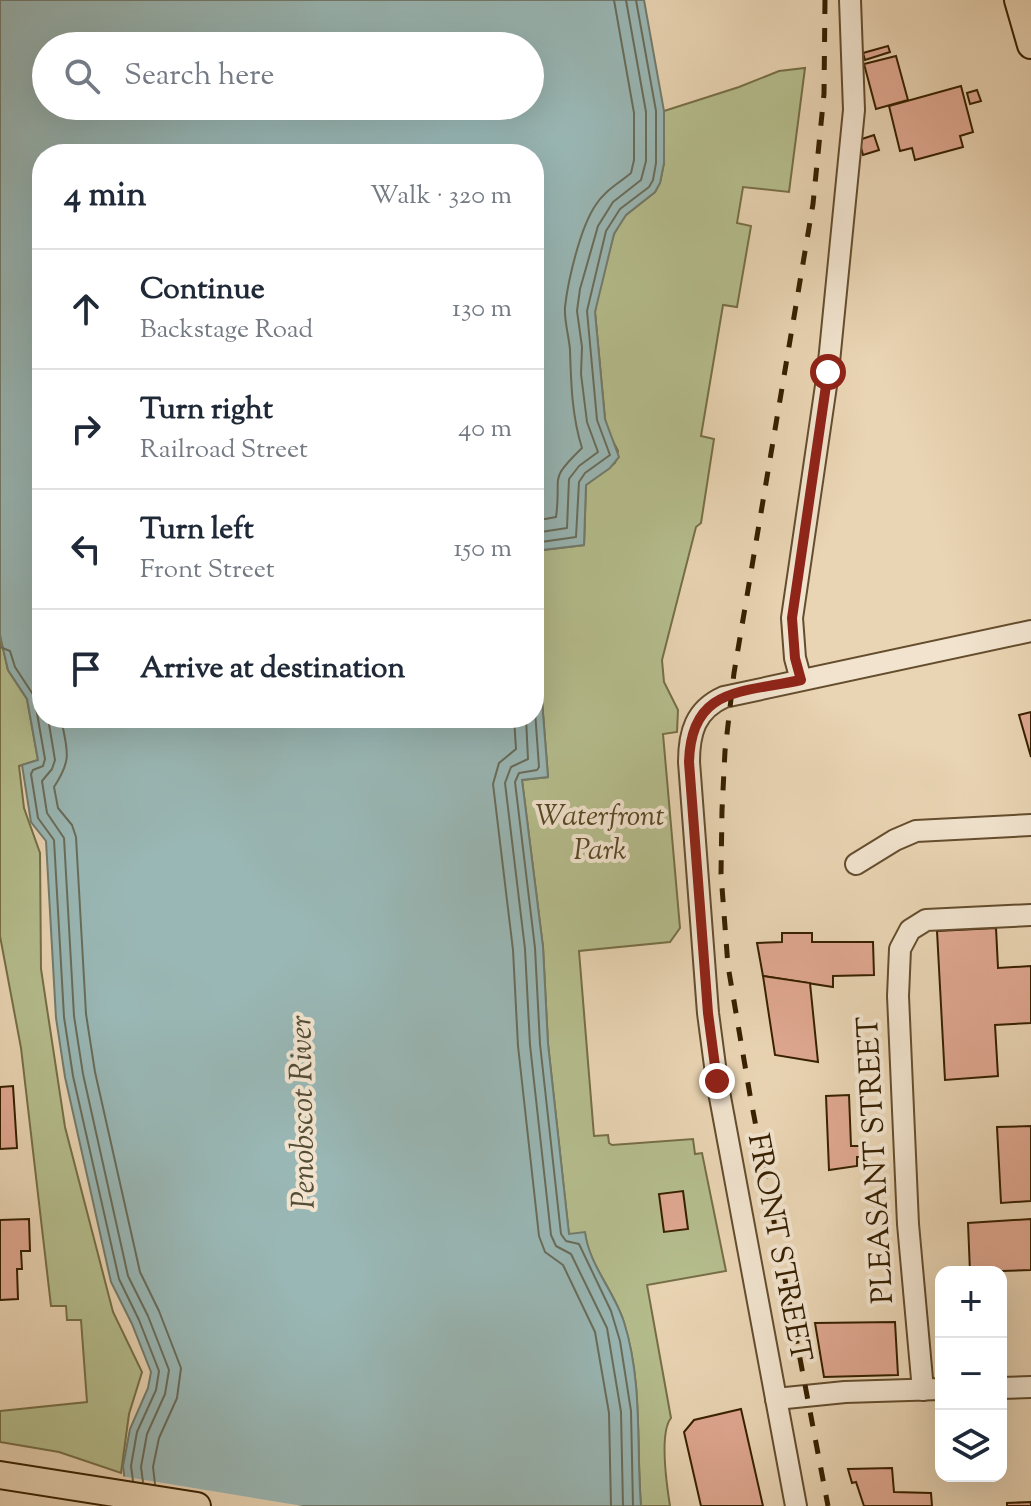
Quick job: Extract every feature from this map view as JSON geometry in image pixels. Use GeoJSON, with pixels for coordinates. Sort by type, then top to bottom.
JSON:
{"type":"FeatureCollection","features":[{"type":"Feature","properties":{"kind":"main road"},"geometry":{"type":"LineString","coordinates":[[1018,0],[1031,45]]}},
{"type":"Feature","properties":{"kind":"main road"},"geometry":{"type":"LineString","coordinates":[[0,1475],[197,1506]]}},
{"type":"Feature","properties":{"kind":"street"},"geometry":{"type":"LineString","coordinates":[[850,0],[854,110],[828,372],[792,618],[795,658],[801,680],[1031,631]]}},
{"type":"Feature","properties":{"kind":"street","name":"FRONT STREET"},"geometry":{"type":"LineString","coordinates":[[796,1506],[720,1102],[708,1013],[689,762],[691,734],[700,715],[724,697],[801,680]]}},
{"type":"Feature","properties":{"kind":"street"},"geometry":{"type":"LineString","coordinates":[[856,864],[916,831],[1031,825]]}},
{"type":"Feature","properties":{"kind":"street","name":"PLEASANT STREET"},"geometry":{"type":"LineString","coordinates":[[932,1390],[911,1266],[898,996],[900,949],[910,930],[932,919],[1031,915]]}},
{"type":"Feature","properties":{"kind":"street"},"geometry":{"type":"LineString","coordinates":[[1007,1388],[1031,1387]]}},
{"type":"Feature","properties":{"kind":"street"},"geometry":{"type":"LineString","coordinates":[[776,1399],[835,1393],[932,1390]]}},
{"type":"Feature","properties":{"kind":"green space","name":"Waterfront Park"},"geometry":{"type":"Polygon","coordinates":[[[805,68],[789,192],[743,187],[737,223],[751,226],[737,307],[723,305],[701,436],[714,439],[701,523],[696,527],[662,660],[664,682],[678,710],[677,732],[663,734],[680,928],[670,942],[579,951],[594,1136],[608,1135],[612,1145],[693,1139],[695,1154],[702,1153],[726,1271],[647,1285],[671,1418],[665,1435],[670,1506],[641,1506],[636,1391],[630,1346],[620,1311],[587,1245],[585,1233],[569,1235],[548,1044],[543,947],[522,780],[548,777],[544,726],[544,550],[584,545],[586,485],[615,463],[618,451],[605,419],[595,312],[614,234],[626,215],[655,192],[660,183],[664,163],[664,111],[779,71],[805,68]]]}},
{"type":"Feature","properties":{"kind":"green space"},"geometry":{"type":"Polygon","coordinates":[[[0,635],[8,670],[27,699],[38,760],[19,766],[24,808],[40,853],[41,969],[65,1127],[113,1312],[142,1372],[129,1414],[121,1473],[59,1452],[0,1442],[0,1411],[87,1402],[81,1320],[67,1320],[66,1306],[51,1306],[21,1048],[0,936],[0,635]]]}},
{"type":"Feature","properties":{"kind":"water"},"geometry":{"type":"Polygon","coordinates":[[[0,0],[644,0],[664,111],[664,163],[655,192],[626,215],[614,234],[595,312],[605,419],[619,457],[610,468],[586,485],[584,545],[544,550],[544,144],[32,144],[32,727],[27,699],[8,670],[0,635],[0,0]]]}},
{"type":"Feature","properties":{"kind":"water","name":"Penobscot River"},"geometry":{"type":"Polygon","coordinates":[[[544,726],[548,777],[522,780],[543,947],[548,1044],[569,1234],[585,1232],[591,1256],[624,1322],[634,1368],[641,1506],[128,1506],[123,1466],[130,1429],[148,1388],[151,1372],[111,1282],[65,1077],[56,1018],[46,841],[31,822],[22,765],[38,760],[32,728],[544,726]]]}},
{"type":"Feature","properties":{"kind":"pier"},"geometry":{"type":"Polygon","coordinates":[[[121,1476],[303,1506],[124,1506],[121,1476]]]}},
{"type":"Feature","properties":{"kind":"building"},"geometry":{"type":"Polygon","coordinates":[[[888,46],[890,52],[865,60],[863,53],[888,46]]]}},
{"type":"Feature","properties":{"kind":"building"},"geometry":{"type":"Polygon","coordinates":[[[896,56],[908,100],[876,109],[864,64],[896,56]]]}},
{"type":"Feature","properties":{"kind":"building"},"geometry":{"type":"Polygon","coordinates":[[[961,86],[973,132],[960,136],[963,147],[915,160],[912,148],[900,151],[889,106],[961,86]]]}},
{"type":"Feature","properties":{"kind":"building"},"geometry":{"type":"Polygon","coordinates":[[[977,90],[981,101],[970,104],[967,93],[977,90]]]}},
{"type":"Feature","properties":{"kind":"building"},"geometry":{"type":"Polygon","coordinates":[[[874,135],[879,150],[863,155],[859,140],[874,135]]]}},
{"type":"Feature","properties":{"kind":"building"},"geometry":{"type":"Polygon","coordinates":[[[1031,712],[1031,757],[1019,715],[1031,712]]]}},
{"type":"Feature","properties":{"kind":"building"},"geometry":{"type":"Polygon","coordinates":[[[996,928],[998,968],[1031,966],[1031,1023],[995,1025],[998,1076],[945,1080],[937,931],[996,928]]]}},
{"type":"Feature","properties":{"kind":"building"},"geometry":{"type":"Polygon","coordinates":[[[782,933],[812,933],[812,942],[873,942],[874,975],[833,976],[833,987],[763,976],[757,943],[782,942],[782,933]]]}},
{"type":"Feature","properties":{"kind":"building"},"geometry":{"type":"Polygon","coordinates":[[[763,976],[810,983],[818,1062],[775,1055],[763,976]]]}},
{"type":"Feature","properties":{"kind":"building"},"geometry":{"type":"Polygon","coordinates":[[[13,1086],[17,1148],[0,1149],[0,1087],[13,1086]]]}},
{"type":"Feature","properties":{"kind":"building"},"geometry":{"type":"Polygon","coordinates":[[[849,1095],[851,1146],[861,1146],[862,1157],[857,1157],[857,1166],[829,1170],[826,1096],[849,1095]]]}},
{"type":"Feature","properties":{"kind":"building"},"geometry":{"type":"Polygon","coordinates":[[[1031,1126],[1031,1201],[1001,1203],[997,1127],[1031,1126]]]}},
{"type":"Feature","properties":{"kind":"building"},"geometry":{"type":"Polygon","coordinates":[[[683,1191],[688,1229],[664,1232],[659,1194],[683,1191]]]}},
{"type":"Feature","properties":{"kind":"building"},"geometry":{"type":"Polygon","coordinates":[[[29,1219],[30,1251],[21,1251],[22,1269],[17,1269],[18,1299],[0,1300],[0,1220],[29,1219]]]}},
{"type":"Feature","properties":{"kind":"building"},"geometry":{"type":"Polygon","coordinates":[[[1031,1219],[1031,1270],[1007,1271],[1007,1266],[970,1266],[968,1223],[1031,1219]]]}},
{"type":"Feature","properties":{"kind":"building"},"geometry":{"type":"Polygon","coordinates":[[[895,1322],[898,1375],[824,1377],[815,1323],[895,1322]]]}},
{"type":"Feature","properties":{"kind":"building"},"geometry":{"type":"Polygon","coordinates":[[[741,1409],[763,1506],[701,1506],[684,1432],[694,1420],[741,1409]]]}},
{"type":"Feature","properties":{"kind":"building"},"geometry":{"type":"Polygon","coordinates":[[[892,1468],[894,1492],[931,1493],[932,1506],[864,1506],[848,1469],[892,1468]]]}},
{"type":"Feature","properties":{"kind":"building"},"geometry":{"type":"Polygon","coordinates":[[[1031,1502],[1031,1506],[1007,1506],[1007,1503],[1031,1502]]]}},
{"type":"Feature","properties":{"kind":"railway"},"geometry":{"type":"LineString","coordinates":[[825,0],[824,94],[813,204],[734,673],[725,751],[721,874],[728,966],[828,1506]]}},
{"type":"Feature","properties":{"kind":"route"},"geometry":{"type":"LineString","coordinates":[[717,1081],[708,1013],[690,741],[700,715],[718,700],[801,680],[795,658],[792,618],[828,372]]}}]}
